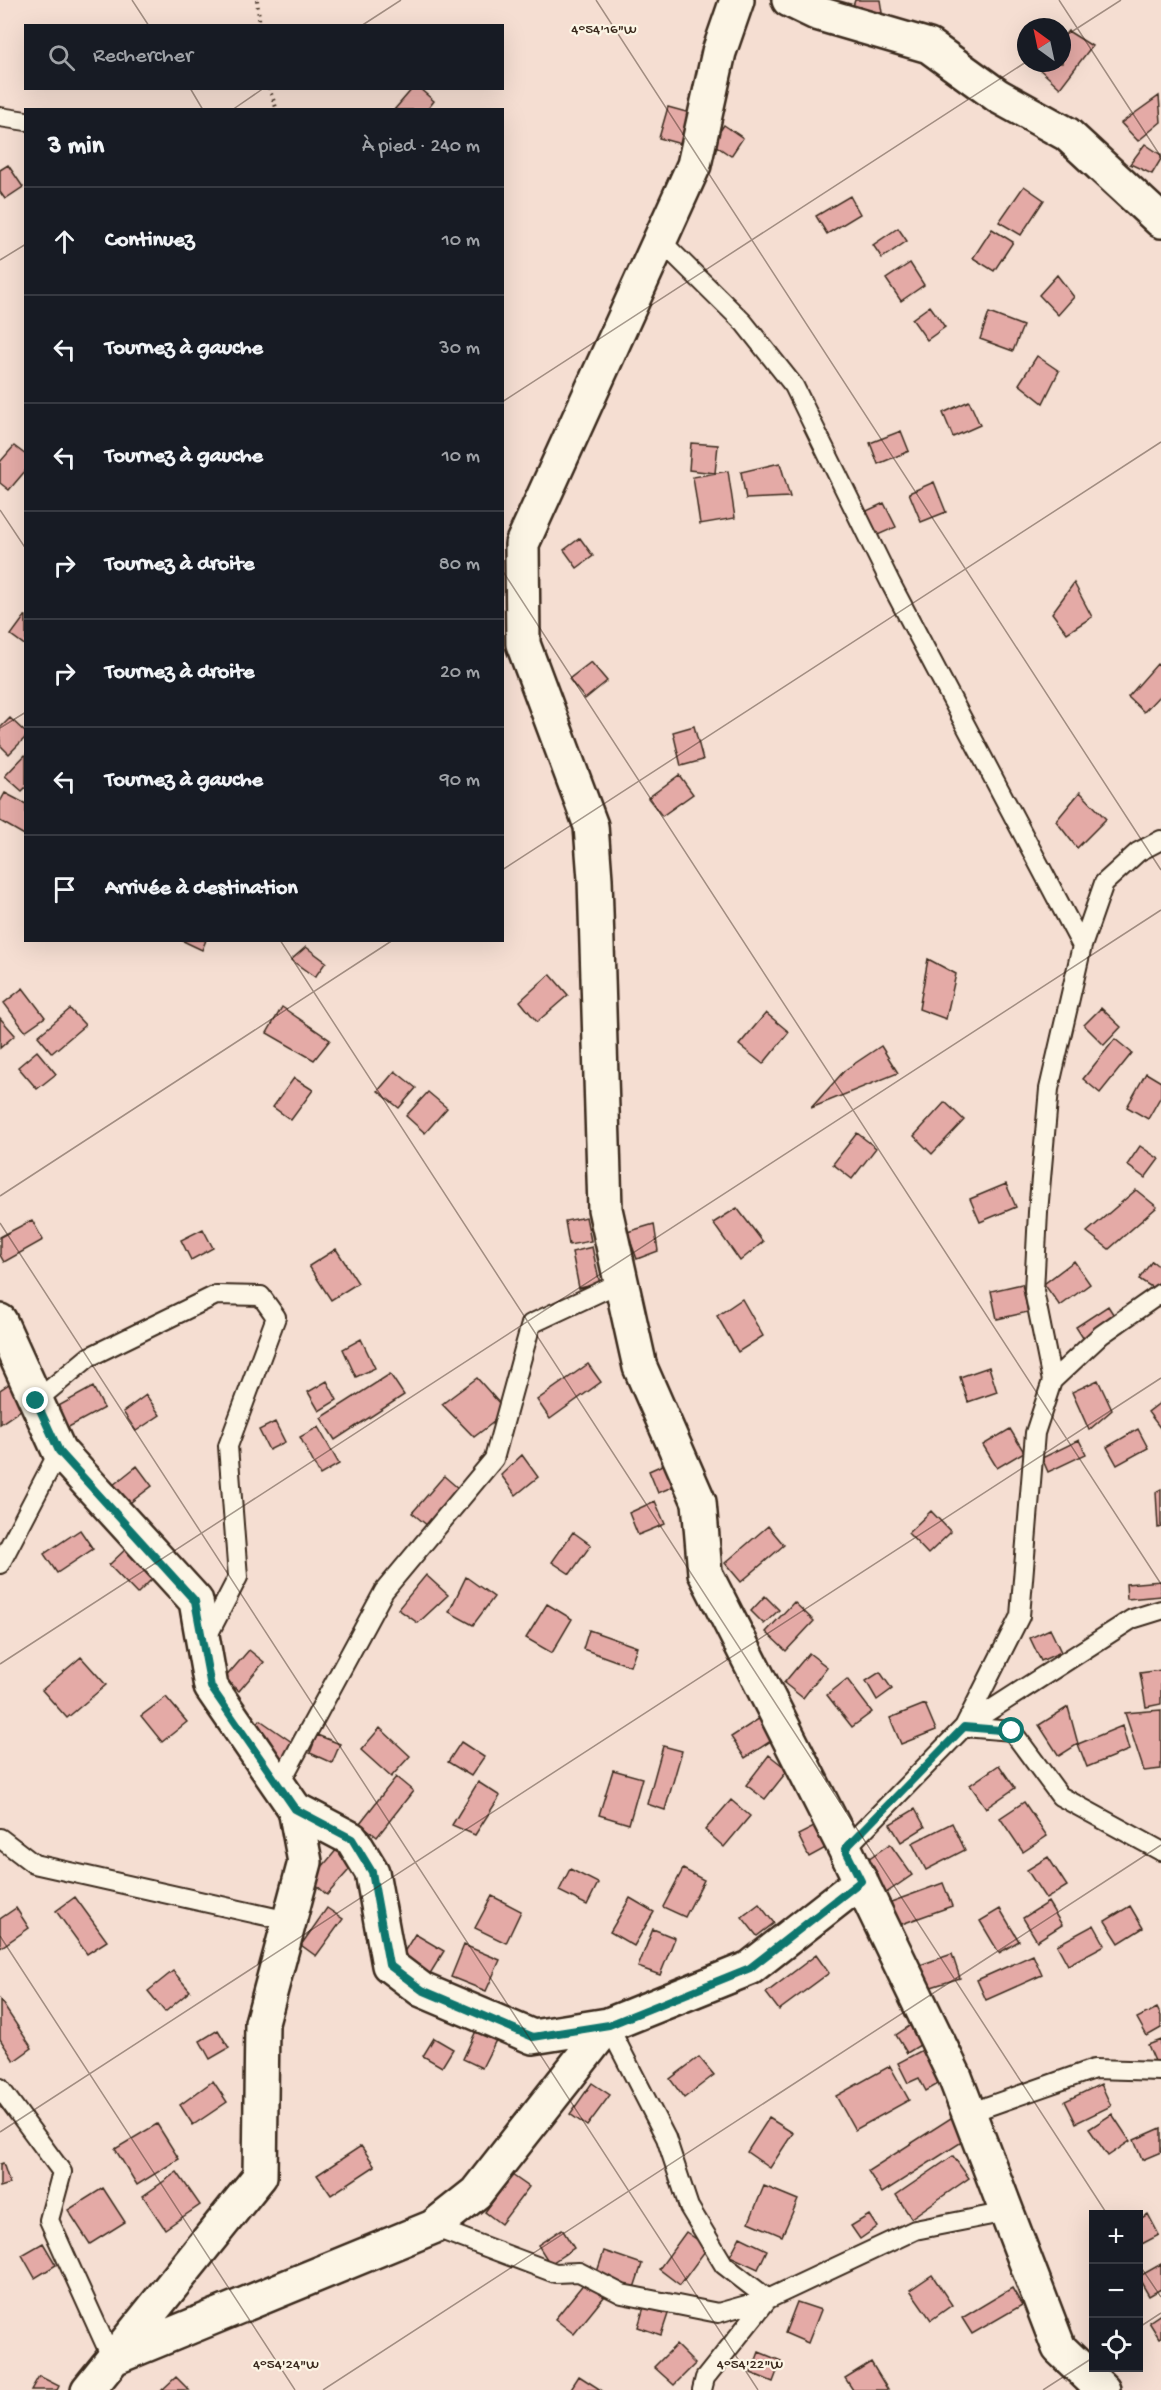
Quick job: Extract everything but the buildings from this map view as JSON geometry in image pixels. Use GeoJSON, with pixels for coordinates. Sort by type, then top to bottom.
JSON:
{"type":"FeatureCollection","features":[{"type":"Feature","properties":{"kind":"street"},"geometry":{"type":"LineString","coordinates":[[737,0],[719,52],[694,165],[522,544],[523,644],[591,826],[605,1209],[640,1366],[699,1502],[705,1573],[861,1881],[955,2077],[1059,2348],[1103,2390]]}},
{"type":"Feature","properties":{"kind":"street"},"geometry":{"type":"LineString","coordinates":[[789,0],[816,13],[929,46],[998,96],[1067,134],[1161,221]]}},
{"type":"Feature","properties":{"kind":"street"},"geometry":{"type":"LineString","coordinates":[[0,1321],[59,1451],[195,1601],[211,1687],[287,1797],[305,1862],[262,2023],[260,2175],[88,2390]]}},
{"type":"Feature","properties":{"kind":"street"},"geometry":{"type":"LineString","coordinates":[[287,1797],[352,1839],[372,1872],[389,1965],[422,1990],[533,2037],[609,2025],[750,1968],[861,1881]]}},
{"type":"Feature","properties":{"kind":"street"},"geometry":{"type":"LineString","coordinates":[[112,2359],[433,2227],[476,2193],[609,2025]]}},
{"type":"Feature","properties":{"kind":"lane"},"geometry":{"type":"LineString","coordinates":[[0,117],[24,121]]}},
{"type":"Feature","properties":{"kind":"lane"},"geometry":{"type":"LineString","coordinates":[[660,240],[744,323],[794,386],[891,584],[1082,946]]}},
{"type":"Feature","properties":{"kind":"lane"},"geometry":{"type":"LineString","coordinates":[[1052,1381],[1034,1291],[1038,1212],[1049,1089],[1082,946],[1104,883],[1138,852],[1161,840]]}},
{"type":"Feature","properties":{"kind":"lane"},"geometry":{"type":"LineString","coordinates":[[287,1797],[384,1591],[494,1460],[531,1324],[621,1282]]}},
{"type":"Feature","properties":{"kind":"lane"},"geometry":{"type":"LineString","coordinates":[[964,1727],[1020,1616],[1035,1433],[1052,1381],[1101,1335],[1161,1293]]}},
{"type":"Feature","properties":{"kind":"lane"},"geometry":{"type":"LineString","coordinates":[[36,1401],[89,1357],[216,1295],[261,1296],[276,1317],[228,1446],[237,1577],[203,1645]]}},
{"type":"Feature","properties":{"kind":"lane"},"geometry":{"type":"LineString","coordinates":[[0,1564],[59,1451]]}},
{"type":"Feature","properties":{"kind":"lane"},"geometry":{"type":"LineString","coordinates":[[845,1849],[964,1727],[1132,1619],[1161,1610]]}},
{"type":"Feature","properties":{"kind":"lane"},"geometry":{"type":"LineString","coordinates":[[964,1727],[1012,1731],[1060,1796],[1161,1851]]}},
{"type":"Feature","properties":{"kind":"lane"},"geometry":{"type":"LineString","coordinates":[[0,1838],[34,1864],[289,1921]]}},
{"type":"Feature","properties":{"kind":"lane"},"geometry":{"type":"LineString","coordinates":[[609,2025],[666,2138],[689,2207],[724,2265],[768,2299]]}},
{"type":"Feature","properties":{"kind":"lane"},"geometry":{"type":"LineString","coordinates":[[969,2113],[1094,2069],[1161,2071]]}},
{"type":"Feature","properties":{"kind":"lane"},"geometry":{"type":"LineString","coordinates":[[0,2088],[62,2172],[49,2220],[112,2359]]}},
{"type":"Feature","properties":{"kind":"lane"},"geometry":{"type":"LineString","coordinates":[[433,2227],[555,2273],[579,2272],[622,2294],[718,2313],[768,2299],[915,2230],[1007,2212]]}},
{"type":"Feature","properties":{"kind":"lane"},"geometry":{"type":"LineString","coordinates":[[702,2390],[705,2378],[768,2299]]}},
{"type":"Feature","properties":{"kind":"path"},"geometry":{"type":"LineString","coordinates":[[257,0],[260,24]]}},
{"type":"Feature","properties":{"kind":"path"},"geometry":{"type":"LineString","coordinates":[[270,90],[276,108]]}},
{"type":"Feature","properties":{"kind":"route"},"geometry":{"type":"LineString","coordinates":[[36,1401],[59,1451],[195,1601],[211,1687],[295,1809],[352,1839],[372,1872],[389,1965],[422,1990],[533,2037],[609,2025],[750,1968],[861,1881],[845,1849],[964,1727],[1012,1731]]}}]}
